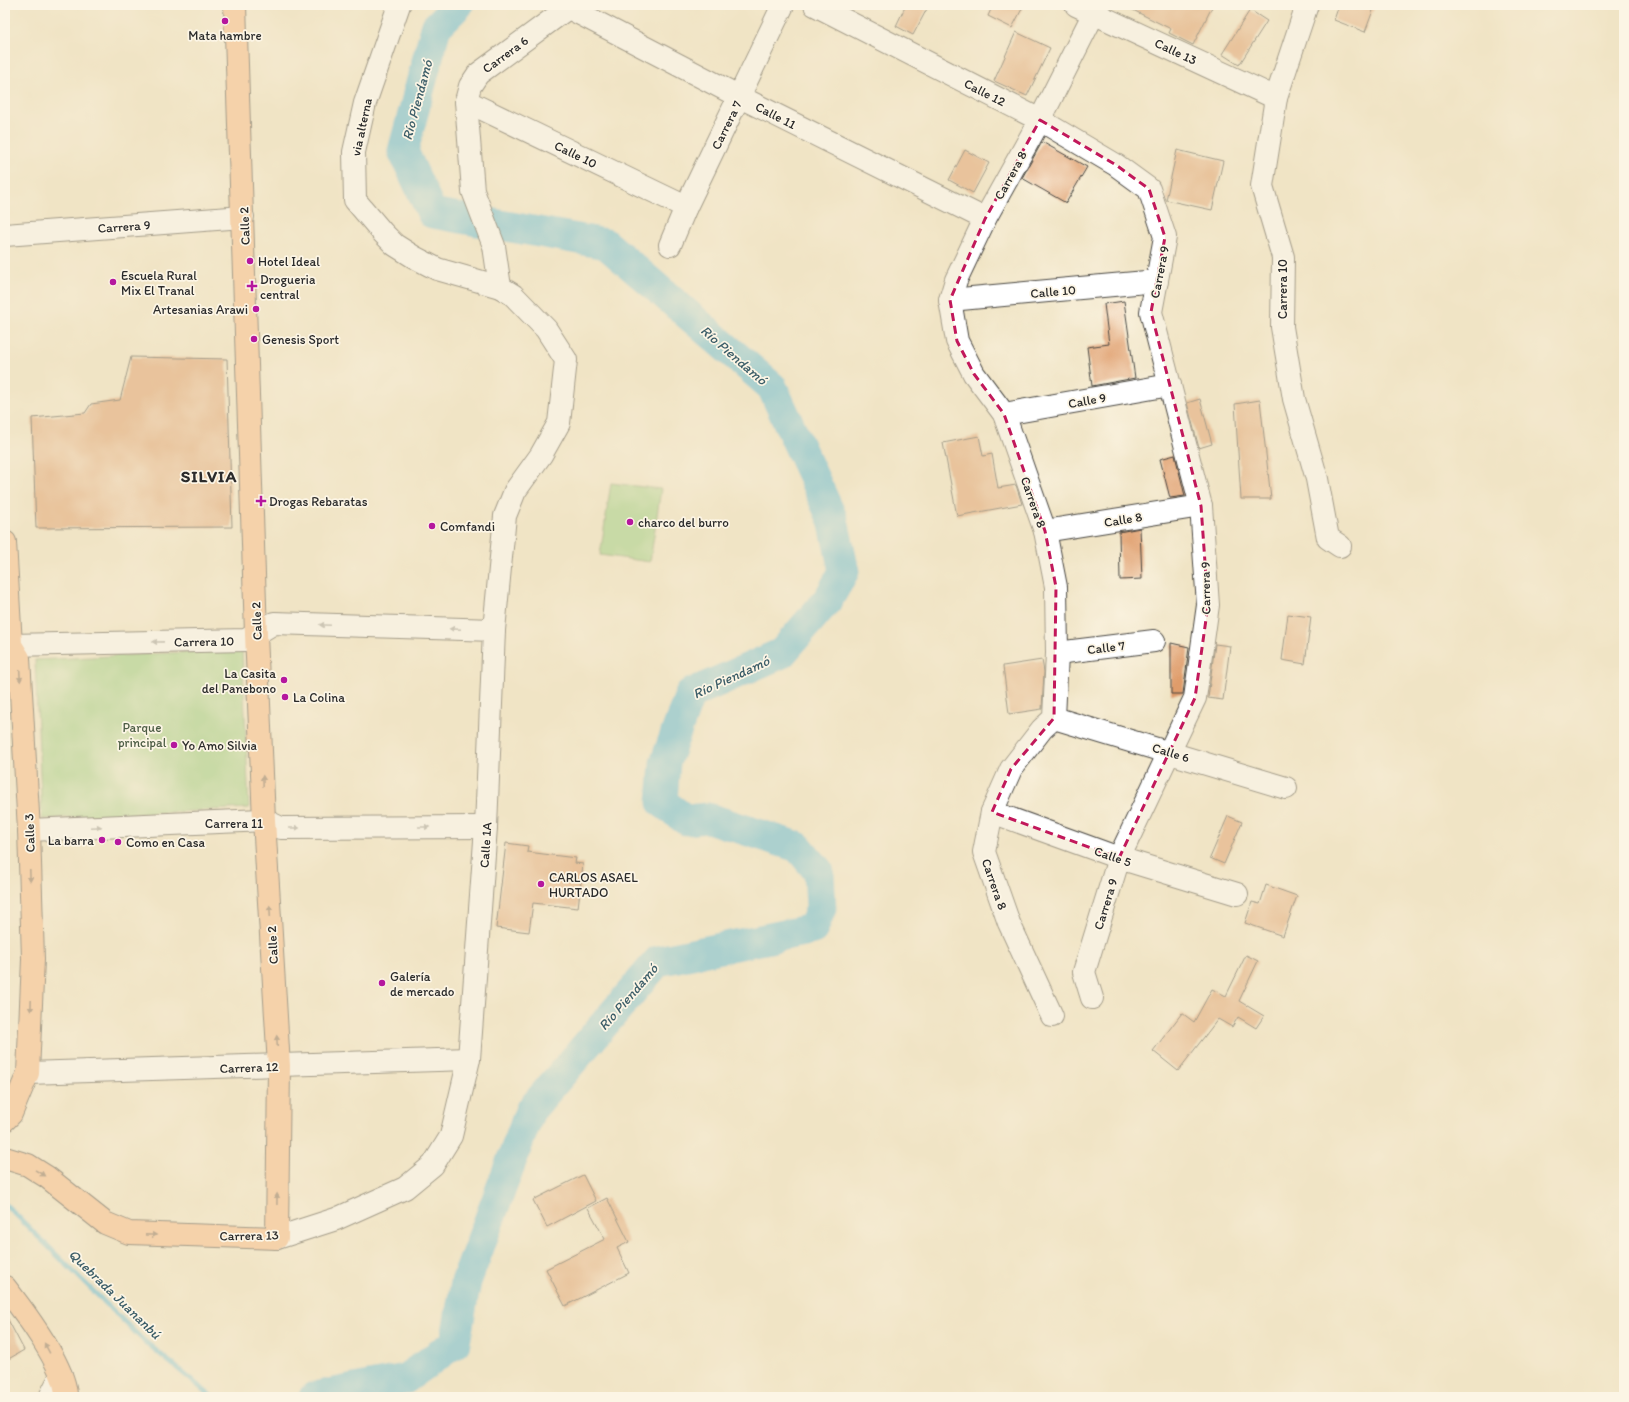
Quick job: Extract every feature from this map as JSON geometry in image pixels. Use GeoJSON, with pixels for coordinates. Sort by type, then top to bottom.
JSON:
{"type":"FeatureCollection","features":[{"type":"Feature","properties":{"kind":"main road","name":"Calle 2"},"geometry":{"type":"LineString","coordinates":[[235,5],[256,634],[264,820],[279,1066],[276,1238]]}},
{"type":"Feature","properties":{"kind":"main road","name":"Calle 3"},"geometry":{"type":"LineString","coordinates":[[5,542],[8,644],[20,658],[29,830],[33,959],[28,1073],[11,1114],[5,1120]]}},
{"type":"Feature","properties":{"kind":"main road","name":"Carrera 13"},"geometry":{"type":"LineString","coordinates":[[5,1158],[28,1165],[47,1177],[105,1223],[129,1233],[276,1238]]}},
{"type":"Feature","properties":{"kind":"main road"},"geometry":{"type":"LineString","coordinates":[[5,1287],[34,1324],[61,1375],[66,1390],[66,1397]]}},
{"type":"Feature","properties":{"kind":"street","name":"via alterna"},"geometry":{"type":"LineString","coordinates":[[399,5],[362,117],[354,152],[355,200],[383,234],[395,245],[414,257],[437,268],[500,286]]}},
{"type":"Feature","properties":{"kind":"street","name":"Carrera 7"},"geometry":{"type":"LineString","coordinates":[[670,245],[686,207],[783,5]]}},
{"type":"Feature","properties":{"kind":"street","name":"Calle 12"},"geometry":{"type":"LineString","coordinates":[[815,5],[1040,120],[1116,165],[1149,189]]}},
{"type":"Feature","properties":{"kind":"street","name":"Carrera 10"},"geometry":{"type":"LineString","coordinates":[[1307,5],[1276,98],[1262,186],[1283,257],[1282,326],[1294,399],[1317,480],[1328,538],[1340,546]]}},
{"type":"Feature","properties":{"kind":"street","name":"Carrera 6"},"geometry":{"type":"LineString","coordinates":[[500,286],[494,246],[473,190],[466,101],[470,86],[478,74],[570,7]]}},
{"type":"Feature","properties":{"kind":"street","name":"Calle 11"},"geometry":{"type":"LineString","coordinates":[[570,7],[740,97],[985,219]]}},
{"type":"Feature","properties":{"kind":"street","name":"Carrera 8"},"geometry":{"type":"LineString","coordinates":[[1052,1016],[1009,923],[984,852],[992,812],[1010,769],[1042,729],[1054,718],[1057,653],[1056,587],[1045,531],[1004,414],[974,374],[956,341],[950,300],[956,280],[985,219],[1040,120],[1089,8]]}},
{"type":"Feature","properties":{"kind":"street","name":"Calle 13"},"geometry":{"type":"LineString","coordinates":[[1089,8],[1276,98]]}},
{"type":"Feature","properties":{"kind":"street","name":"Calle 10"},"geometry":{"type":"LineString","coordinates":[[466,101],[686,207]]}},
{"type":"Feature","properties":{"kind":"street","name":"Carrera 9"},"geometry":{"type":"LineString","coordinates":[[1092,998],[1084,972],[1119,858],[1168,751],[1195,698],[1208,605],[1201,506],[1151,312],[1165,237],[1149,189]]}},
{"type":"Feature","properties":{"kind":"street","name":"Carrera 9"},"geometry":{"type":"LineString","coordinates":[[5,234],[243,217]]}},
{"type":"Feature","properties":{"kind":"street","name":"Calle 10"},"geometry":{"type":"LineString","coordinates":[[950,300],[1157,281]]}},
{"type":"Feature","properties":{"kind":"street","name":"Calle 1A"},"geometry":{"type":"LineString","coordinates":[[469,1059],[486,827],[494,630],[505,516],[515,491],[541,455],[559,423],[566,360],[546,329],[513,295],[500,286]]}},
{"type":"Feature","properties":{"kind":"street","name":"Calle 9"},"geometry":{"type":"LineString","coordinates":[[1004,414],[1170,386]]}},
{"type":"Feature","properties":{"kind":"street","name":"Calle 8"},"geometry":{"type":"LineString","coordinates":[[1045,531],[1201,506]]}},
{"type":"Feature","properties":{"kind":"street","name":"Carrera 10"},"geometry":{"type":"LineString","coordinates":[[8,644],[246,640],[274,623],[494,630]]}},
{"type":"Feature","properties":{"kind":"street","name":"Calle 7"},"geometry":{"type":"LineString","coordinates":[[1057,653],[1154,641]]}},
{"type":"Feature","properties":{"kind":"street","name":"Calle 6"},"geometry":{"type":"LineString","coordinates":[[1054,718],[1168,751],[1286,788]]}},
{"type":"Feature","properties":{"kind":"street","name":"Calle 5"},"geometry":{"type":"LineString","coordinates":[[992,812],[1119,858],[1237,894]]}},
{"type":"Feature","properties":{"kind":"street","name":"Carrera 11"},"geometry":{"type":"LineString","coordinates":[[29,830],[264,820],[281,828],[486,827]]}},
{"type":"Feature","properties":{"kind":"street","name":"Carrera 12"},"geometry":{"type":"LineString","coordinates":[[28,1073],[469,1059]]}},
{"type":"Feature","properties":{"kind":"street","name":"Carrera 13"},"geometry":{"type":"LineString","coordinates":[[276,1238],[336,1219],[405,1188],[424,1173],[443,1151],[451,1136],[469,1059]]}},
{"type":"Feature","properties":{"kind":"street"},"geometry":{"type":"LineString","coordinates":[[50,1397],[61,1375]]}},
{"type":"Feature","properties":{"kind":"highlighted area"},"geometry":{"type":"Polygon","coordinates":[[[1040,120],[1116,165],[1149,189],[1165,237],[1151,312],[1201,506],[1208,605],[1195,698],[1119,858],[992,812],[1011,769],[1054,718],[1056,587],[1045,531],[1004,414],[974,374],[957,341],[950,300],[985,219],[1040,120]]]}},
{"type":"Feature","properties":{"kind":"green space","name":"charco del burro"},"geometry":{"type":"Polygon","coordinates":[[[611,483],[661,489],[650,562],[600,555],[611,483]]]}},
{"type":"Feature","properties":{"kind":"green space","name":"Parque principal"},"geometry":{"type":"Polygon","coordinates":[[[242,649],[249,808],[42,819],[35,660],[242,649]]]}},
{"type":"Feature","properties":{"kind":"building"},"geometry":{"type":"Polygon","coordinates":[[[906,5],[929,5],[913,35],[896,26],[906,5]]]}},
{"type":"Feature","properties":{"kind":"building"},"geometry":{"type":"Polygon","coordinates":[[[993,5],[1024,5],[1012,28],[988,16],[993,5]]]}},
{"type":"Feature","properties":{"kind":"building"},"geometry":{"type":"Polygon","coordinates":[[[1123,5],[1213,5],[1193,45],[1169,33],[1171,29],[1123,5]]]}},
{"type":"Feature","properties":{"kind":"building"},"geometry":{"type":"Polygon","coordinates":[[[1339,5],[1375,5],[1365,32],[1334,20],[1339,5]]]}},
{"type":"Feature","properties":{"kind":"building"},"geometry":{"type":"Polygon","coordinates":[[[1250,10],[1267,21],[1239,65],[1222,54],[1250,10]]]}},
{"type":"Feature","properties":{"kind":"building"},"geometry":{"type":"Polygon","coordinates":[[[1016,32],[1050,48],[1027,96],[994,81],[1016,32]]]}},
{"type":"Feature","properties":{"kind":"building"},"geometry":{"type":"Polygon","coordinates":[[[1042,142],[1087,167],[1066,203],[1022,178],[1042,142]]]}},
{"type":"Feature","properties":{"kind":"building"},"geometry":{"type":"Polygon","coordinates":[[[965,150],[989,163],[973,193],[949,180],[965,150]]]}},
{"type":"Feature","properties":{"kind":"building"},"geometry":{"type":"Polygon","coordinates":[[[1177,150],[1223,161],[1212,210],[1166,200],[1177,150]]]}},
{"type":"Feature","properties":{"kind":"building"},"geometry":{"type":"Polygon","coordinates":[[[1124,301],[1135,378],[1092,386],[1087,347],[1109,344],[1104,304],[1124,301]]]}},
{"type":"Feature","properties":{"kind":"building"},"geometry":{"type":"Polygon","coordinates":[[[131,357],[227,359],[232,527],[36,528],[32,418],[85,413],[91,404],[120,400],[131,357]]]}},
{"type":"Feature","properties":{"kind":"building"},"geometry":{"type":"Polygon","coordinates":[[[1200,399],[1212,444],[1199,448],[1187,403],[1200,399]]]}},
{"type":"Feature","properties":{"kind":"building"},"geometry":{"type":"Polygon","coordinates":[[[1260,400],[1271,499],[1241,499],[1235,404],[1260,400]]]}},
{"type":"Feature","properties":{"kind":"building"},"geometry":{"type":"Polygon","coordinates":[[[979,436],[983,456],[992,454],[998,488],[1016,485],[1022,504],[957,516],[943,443],[979,436]]]}},
{"type":"Feature","properties":{"kind":"building"},"geometry":{"type":"Polygon","coordinates":[[[1175,455],[1185,496],[1170,498],[1160,459],[1175,455]]]}},
{"type":"Feature","properties":{"kind":"building"},"geometry":{"type":"Polygon","coordinates":[[[1140,528],[1142,579],[1120,580],[1119,532],[1140,528]]]}},
{"type":"Feature","properties":{"kind":"building"},"geometry":{"type":"Polygon","coordinates":[[[1288,614],[1311,617],[1305,664],[1282,660],[1288,614]]]}},
{"type":"Feature","properties":{"kind":"building"},"geometry":{"type":"Polygon","coordinates":[[[1171,643],[1189,647],[1183,694],[1171,694],[1171,643]]]}},
{"type":"Feature","properties":{"kind":"building"},"geometry":{"type":"Polygon","coordinates":[[[1215,644],[1230,646],[1223,700],[1208,698],[1215,644]]]}},
{"type":"Feature","properties":{"kind":"building"},"geometry":{"type":"Polygon","coordinates":[[[1042,660],[1044,672],[1042,709],[1009,714],[1003,666],[1042,660]]]}},
{"type":"Feature","properties":{"kind":"building"},"geometry":{"type":"Polygon","coordinates":[[[1228,816],[1242,822],[1224,864],[1210,858],[1228,816]]]}},
{"type":"Feature","properties":{"kind":"building","name":"CARLOS ASAEL HURTADO"},"geometry":{"type":"Polygon","coordinates":[[[506,843],[528,846],[527,852],[576,858],[575,863],[583,864],[578,908],[533,903],[529,932],[496,928],[506,843]]]}},
{"type":"Feature","properties":{"kind":"building"},"geometry":{"type":"Polygon","coordinates":[[[1266,885],[1297,896],[1283,936],[1245,923],[1252,902],[1260,904],[1266,885]]]}},
{"type":"Feature","properties":{"kind":"building"},"geometry":{"type":"Polygon","coordinates":[[[1246,955],[1258,961],[1239,1001],[1264,1016],[1256,1028],[1238,1017],[1232,1027],[1218,1019],[1178,1071],[1153,1051],[1182,1013],[1194,1022],[1212,989],[1226,996],[1246,955]]]}},
{"type":"Feature","properties":{"kind":"building"},"geometry":{"type":"Polygon","coordinates":[[[583,1175],[596,1201],[547,1227],[533,1200],[583,1175]]]}},
{"type":"Feature","properties":{"kind":"building"},"geometry":{"type":"Polygon","coordinates":[[[607,1198],[629,1242],[617,1248],[629,1273],[565,1306],[546,1269],[605,1239],[588,1208],[607,1198]]]}},
{"type":"Feature","properties":{"kind":"building"},"geometry":{"type":"Polygon","coordinates":[[[5,1314],[24,1350],[5,1361],[5,1314]]]}},
{"type":"Feature","properties":{"kind":"waterway","name":"Río Piendamó"},"geometry":{"type":"LineString","coordinates":[[314,1397],[405,1379],[455,1343],[466,1282],[530,1111],[658,961],[813,929],[821,908],[819,872],[798,847],[708,818],[686,820],[662,802],[665,763],[690,694],[782,653],[829,598],[844,571],[833,520],[772,387],[606,244],[432,213],[403,151],[436,27],[458,5]]}},
{"type":"Feature","properties":{"kind":"waterway","name":"Quebrada Juananbú"},"geometry":{"type":"LineString","coordinates":[[5,1204],[142,1339],[212,1397]]}},
{"type":"Feature","properties":{"kind":"place","name":"Mata hambre"},"geometry":{"type":"Point","coordinates":[225,21]}},
{"type":"Feature","properties":{"kind":"place","name":"Hotel Ideal"},"geometry":{"type":"Point","coordinates":[250,261]}},
{"type":"Feature","properties":{"kind":"place","name":"Escuela Rural Mix El Tranal"},"geometry":{"type":"Point","coordinates":[113,282]}},
{"type":"Feature","properties":{"kind":"place","name":"Drogueria central"},"geometry":{"type":"Point","coordinates":[252,286]}},
{"type":"Feature","properties":{"kind":"place","name":"Artesanias Arawi"},"geometry":{"type":"Point","coordinates":[256,309]}},
{"type":"Feature","properties":{"kind":"place","name":"Genesis Sport"},"geometry":{"type":"Point","coordinates":[254,339]}},
{"type":"Feature","properties":{"kind":"place","name":"Drogas Rebaratas"},"geometry":{"type":"Point","coordinates":[261,501]}},
{"type":"Feature","properties":{"kind":"place","name":"charco del burro"},"geometry":{"type":"Point","coordinates":[630,522]}},
{"type":"Feature","properties":{"kind":"place","name":"Comfandi"},"geometry":{"type":"Point","coordinates":[432,526]}},
{"type":"Feature","properties":{"kind":"place","name":"La Casita del Panebono"},"geometry":{"type":"Point","coordinates":[284,680]}},
{"type":"Feature","properties":{"kind":"place","name":"La Colina"},"geometry":{"type":"Point","coordinates":[285,697]}},
{"type":"Feature","properties":{"kind":"place","name":"Yo Amo Silvia"},"geometry":{"type":"Point","coordinates":[174,745]}},
{"type":"Feature","properties":{"kind":"place","name":"La barra"},"geometry":{"type":"Point","coordinates":[102,840]}},
{"type":"Feature","properties":{"kind":"place","name":"Como en Casa"},"geometry":{"type":"Point","coordinates":[118,842]}},
{"type":"Feature","properties":{"kind":"place","name":"CARLOS ASAEL HURTADO"},"geometry":{"type":"Point","coordinates":[541,884]}},
{"type":"Feature","properties":{"kind":"place","name":"Galería de mercado"},"geometry":{"type":"Point","coordinates":[382,983]}},
{"type":"Feature","properties":{"kind":"district","name":"SILVIA"},"geometry":{"type":"Point","coordinates":[209,476]}}]}
